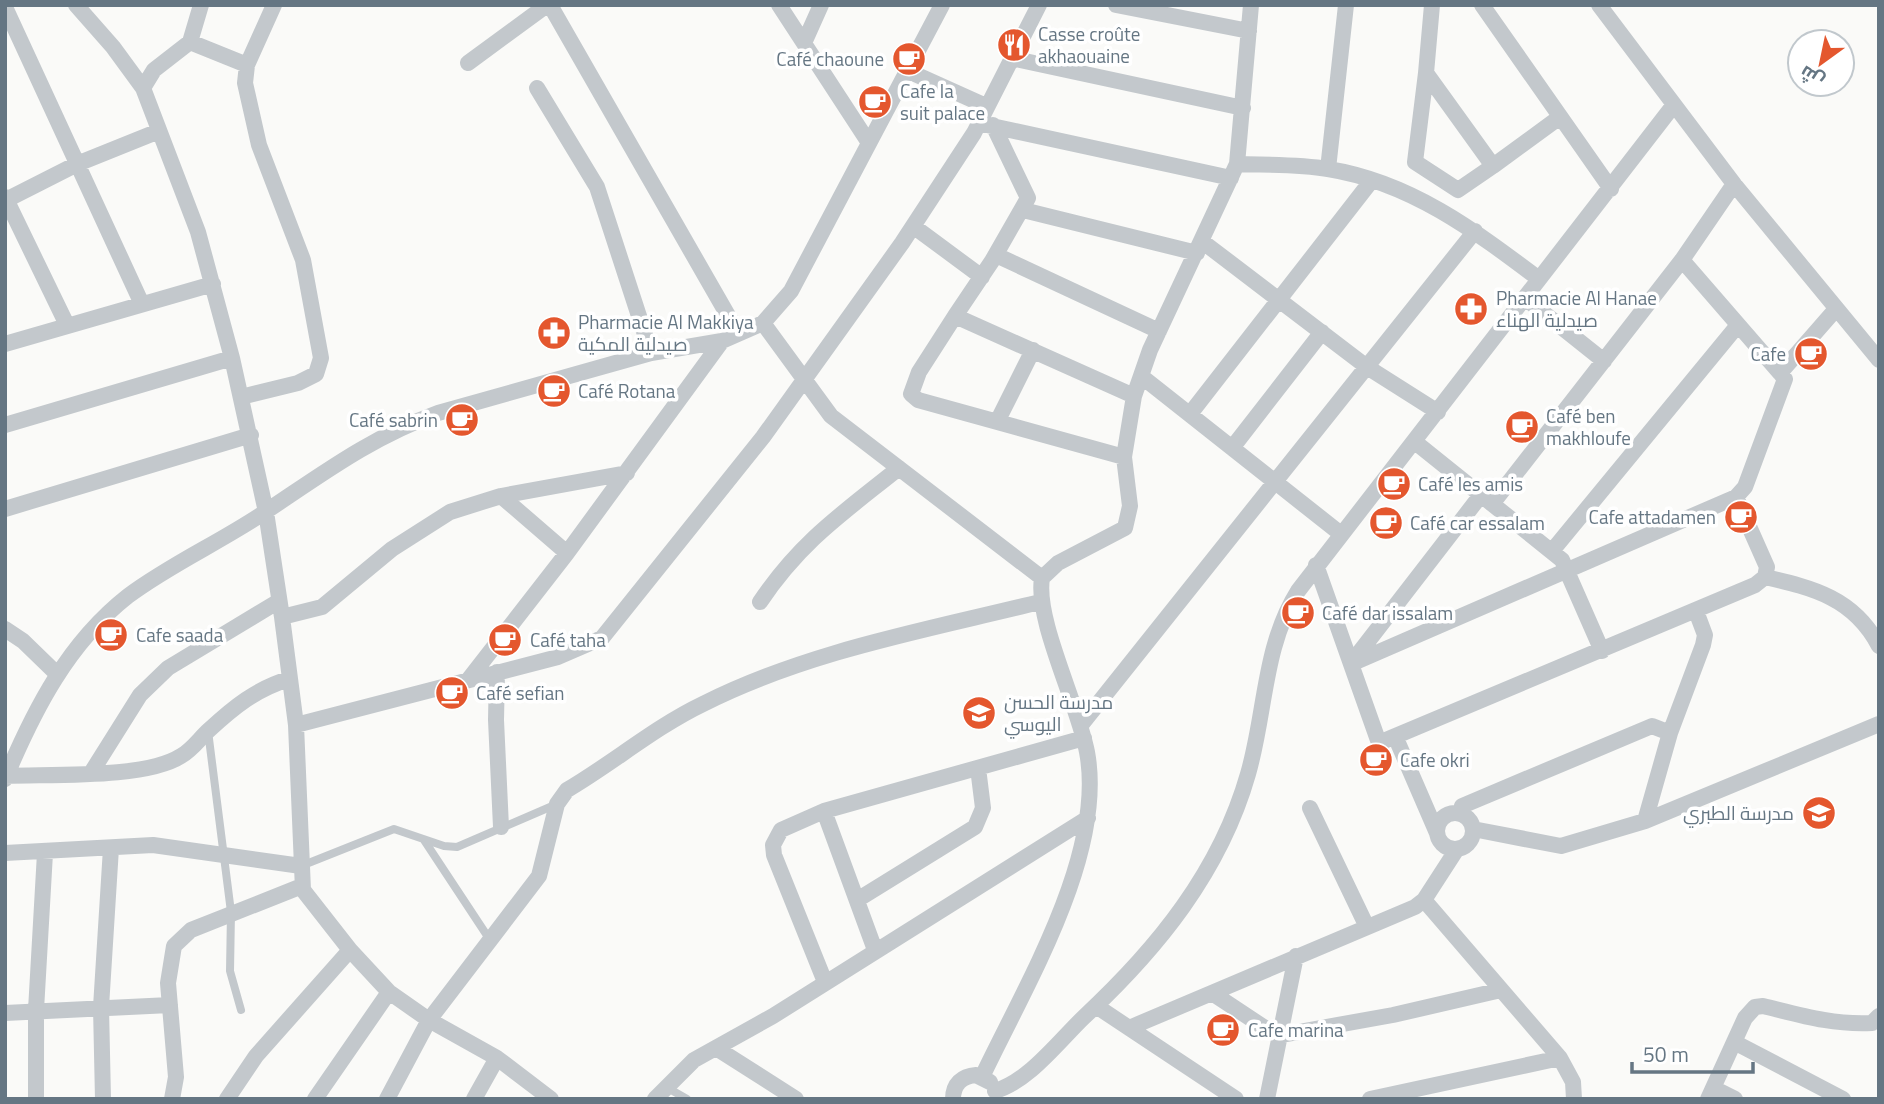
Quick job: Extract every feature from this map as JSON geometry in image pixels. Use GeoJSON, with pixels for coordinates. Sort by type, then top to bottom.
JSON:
{"type":"FeatureCollection","features":[{"type":"Feature","properties":{"kind":"street"},"geometry":{"type":"LineString","coordinates":[[76,5],[113,47],[143,88],[179,179],[232,358],[266,512],[282,617],[296,725],[302,886],[311,903],[389,992],[429,1020],[497,1058],[551,1099]]}},
{"type":"Feature","properties":{"kind":"street"},"geometry":{"type":"LineString","coordinates":[[143,88],[154,70],[190,42],[201,5]]}},
{"type":"Feature","properties":{"kind":"street"},"geometry":{"type":"LineString","coordinates":[[241,397],[298,383],[316,374],[321,358],[303,260],[259,145],[245,83],[247,65],[274,5]]}},
{"type":"Feature","properties":{"kind":"street"},"geometry":{"type":"LineString","coordinates":[[468,63],[548,5],[738,333]]}},
{"type":"Feature","properties":{"kind":"street"},"geometry":{"type":"LineString","coordinates":[[779,5],[869,143]]}},
{"type":"Feature","properties":{"kind":"street"},"geometry":{"type":"LineString","coordinates":[[804,43],[821,5]]}},
{"type":"Feature","properties":{"kind":"street"},"geometry":{"type":"LineString","coordinates":[[289,678],[268,685],[250,696],[182,756],[160,765],[91,773],[6,777],[57,674],[98,623],[128,597],[266,512],[346,456],[404,425],[651,353],[722,341],[763,323],[791,291],[942,5]]}},
{"type":"Feature","properties":{"kind":"street"},"geometry":{"type":"LineString","coordinates":[[296,725],[558,657],[602,638],[804,382],[985,124],[986,106],[1039,5]]}},
{"type":"Feature","properties":{"kind":"street"},"geometry":{"type":"LineString","coordinates":[[1116,5],[1249,31]]}},
{"type":"Feature","properties":{"kind":"street"},"geometry":{"type":"LineString","coordinates":[[982,1077],[1059,912],[1083,846],[1088,818],[1090,775],[1083,732],[1040,602],[1042,578],[1058,563],[1125,528],[1130,506],[1124,457],[1134,396],[1158,331],[1234,171],[1243,108],[1251,5]]}},
{"type":"Feature","properties":{"kind":"street"},"geometry":{"type":"LineString","coordinates":[[1328,169],[1346,5]]}},
{"type":"Feature","properties":{"kind":"street"},"geometry":{"type":"LineString","coordinates":[[1433,5],[1415,162],[1458,191],[1560,117]]}},
{"type":"Feature","properties":{"kind":"street"},"geometry":{"type":"LineString","coordinates":[[1482,5],[1611,189]]}},
{"type":"Feature","properties":{"kind":"street"},"geometry":{"type":"LineString","coordinates":[[1599,5],[1734,184],[1879,360]]}},
{"type":"Feature","properties":{"kind":"street"},"geometry":{"type":"LineString","coordinates":[[5,7],[141,302]]}},
{"type":"Feature","properties":{"kind":"street"},"geometry":{"type":"LineString","coordinates":[[190,42],[247,65]]}},
{"type":"Feature","properties":{"kind":"street"},"geometry":{"type":"LineString","coordinates":[[1011,58],[1243,108]]}},
{"type":"Feature","properties":{"kind":"street"},"geometry":{"type":"LineString","coordinates":[[906,69],[986,106]]}},
{"type":"Feature","properties":{"kind":"street"},"geometry":{"type":"LineString","coordinates":[[1426,73],[1493,166]]}},
{"type":"Feature","properties":{"kind":"street"},"geometry":{"type":"LineString","coordinates":[[537,88],[597,187],[651,353]]}},
{"type":"Feature","properties":{"kind":"street"},"geometry":{"type":"LineString","coordinates":[[982,1077],[995,1095],[1017,1080],[1096,1006],[1176,919],[1216,854],[1248,773],[1271,650],[1282,617],[1316,565],[1415,442],[1673,106]]}},
{"type":"Feature","properties":{"kind":"street"},"geometry":{"type":"LineString","coordinates":[[985,124],[1234,171],[1328,169],[1372,180],[1418,197],[1475,231],[1539,279]]}},
{"type":"Feature","properties":{"kind":"street"},"geometry":{"type":"LineString","coordinates":[[985,124],[1028,193],[1023,210],[996,256],[919,372],[911,394],[918,400],[999,420],[1124,457]]}},
{"type":"Feature","properties":{"kind":"street"},"geometry":{"type":"LineString","coordinates":[[67,325],[6,198],[77,164],[159,131]]}},
{"type":"Feature","properties":{"kind":"street"},"geometry":{"type":"LineString","coordinates":[[1190,414],[1372,180]]}},
{"type":"Feature","properties":{"kind":"street"},"geometry":{"type":"LineString","coordinates":[[1351,664],[1486,499],[1604,361],[1682,260],[1734,184]]}},
{"type":"Feature","properties":{"kind":"street"},"geometry":{"type":"LineString","coordinates":[[1023,210],[1200,247],[1280,301],[1367,367],[1438,412]]}},
{"type":"Feature","properties":{"kind":"street"},"geometry":{"type":"LineString","coordinates":[[913,226],[982,277]]}},
{"type":"Feature","properties":{"kind":"street"},"geometry":{"type":"LineString","coordinates":[[825,982],[774,855],[773,845],[786,825],[824,811],[978,768],[1083,732],[1475,231]]}},
{"type":"Feature","properties":{"kind":"street"},"geometry":{"type":"LineString","coordinates":[[996,256],[1158,331]]}},
{"type":"Feature","properties":{"kind":"street"},"geometry":{"type":"LineString","coordinates":[[1351,664],[1736,497],[1745,487],[1784,379],[1682,260]]}},
{"type":"Feature","properties":{"kind":"street"},"geometry":{"type":"LineString","coordinates":[[5,344],[141,302],[212,284]]}},
{"type":"Feature","properties":{"kind":"street"},"geometry":{"type":"LineString","coordinates":[[1525,298],[1604,361]]}},
{"type":"Feature","properties":{"kind":"street"},"geometry":{"type":"LineString","coordinates":[[1780,373],[1836,309]]}},
{"type":"Feature","properties":{"kind":"street"},"geometry":{"type":"LineString","coordinates":[[955,316],[1134,396]]}},
{"type":"Feature","properties":{"kind":"street"},"geometry":{"type":"LineString","coordinates":[[763,323],[831,416],[1042,578]]}},
{"type":"Feature","properties":{"kind":"street"},"geometry":{"type":"LineString","coordinates":[[1552,551],[1738,325]]}},
{"type":"Feature","properties":{"kind":"street"},"geometry":{"type":"LineString","coordinates":[[1232,448],[1322,332]]}},
{"type":"Feature","properties":{"kind":"street"},"geometry":{"type":"LineString","coordinates":[[469,679],[567,553],[722,341]]}},
{"type":"Feature","properties":{"kind":"street"},"geometry":{"type":"LineString","coordinates":[[999,420],[1034,350]]}},
{"type":"Feature","properties":{"kind":"street"},"geometry":{"type":"LineString","coordinates":[[5,425],[232,358]]}},
{"type":"Feature","properties":{"kind":"street"},"geometry":{"type":"LineString","coordinates":[[1141,376],[1341,534]]}},
{"type":"Feature","properties":{"kind":"street"},"geometry":{"type":"LineString","coordinates":[[5,509],[251,435]]}},
{"type":"Feature","properties":{"kind":"street"},"geometry":{"type":"LineString","coordinates":[[1415,442],[1562,560],[1602,651]]}},
{"type":"Feature","properties":{"kind":"street"},"geometry":{"type":"LineString","coordinates":[[760,602],[782,569],[811,537],[899,468]]}},
{"type":"Feature","properties":{"kind":"street"},"geometry":{"type":"LineString","coordinates":[[282,617],[322,607],[392,549],[438,519],[501,496],[626,472]]}},
{"type":"Feature","properties":{"kind":"street"},"geometry":{"type":"LineString","coordinates":[[501,496],[567,553]]}},
{"type":"Feature","properties":{"kind":"street"},"geometry":{"type":"LineString","coordinates":[[1736,497],[1765,560],[1765,577]]}},
{"type":"Feature","properties":{"kind":"street"},"geometry":{"type":"LineString","coordinates":[[1316,565],[1378,743],[1696,611],[1755,585],[1765,577]]}},
{"type":"Feature","properties":{"kind":"street"},"geometry":{"type":"LineString","coordinates":[[1765,577],[1815,589],[1848,607],[1879,646]]}},
{"type":"Feature","properties":{"kind":"street"},"geometry":{"type":"LineString","coordinates":[[91,773],[140,695],[168,668],[279,601]]}},
{"type":"Feature","properties":{"kind":"street"},"geometry":{"type":"LineString","coordinates":[[387,1099],[429,1020],[539,876],[557,804],[567,790],[677,717],[755,681],[822,657],[1040,602]]}},
{"type":"Feature","properties":{"kind":"street"},"geometry":{"type":"LineString","coordinates":[[1645,821],[1670,733],[1705,635],[1696,611]]}},
{"type":"Feature","properties":{"kind":"street"},"geometry":{"type":"LineString","coordinates":[[5,629],[23,641],[57,674]]}},
{"type":"Feature","properties":{"kind":"street"},"geometry":{"type":"LineString","coordinates":[[497,672],[496,720],[501,827]]}},
{"type":"Feature","properties":{"kind":"street"},"geometry":{"type":"LineString","coordinates":[[1473,829],[1561,846],[1645,821],[1879,724]]}},
{"type":"Feature","properties":{"kind":"street"},"geometry":{"type":"LineString","coordinates":[[1460,814],[1462,806],[1653,726],[1670,733]]}},
{"type":"Feature","properties":{"kind":"street"},"geometry":{"type":"LineString","coordinates":[[1395,736],[1437,836],[1452,856]]}},
{"type":"Feature","properties":{"kind":"street"},"geometry":{"type":"LineString","coordinates":[[857,900],[975,827],[983,808],[978,768]]}},
{"type":"Feature","properties":{"kind":"street"},"geometry":{"type":"LineString","coordinates":[[1310,807],[1367,927]]}},
{"type":"Feature","properties":{"kind":"street"},"geometry":{"type":"LineString","coordinates":[[824,811],[875,950]]}},
{"type":"Feature","properties":{"kind":"street"},"geometry":{"type":"LineString","coordinates":[[1129,1028],[1415,907],[1424,900],[1452,856],[1471,840],[1473,829],[1466,817],[1450,814],[1441,819],[1437,836]]}},
{"type":"Feature","properties":{"kind":"street"},"geometry":{"type":"LineString","coordinates":[[660,1093],[684,1068],[1088,818]]}},
{"type":"Feature","properties":{"kind":"street"},"geometry":{"type":"LineString","coordinates":[[5,853],[45,853],[153,845],[301,866]]}},
{"type":"Feature","properties":{"kind":"street"},"geometry":{"type":"LineString","coordinates":[[103,1099],[102,1007],[111,848]]}},
{"type":"Feature","properties":{"kind":"street"},"geometry":{"type":"LineString","coordinates":[[36,1099],[36,1010],[45,853]]}},
{"type":"Feature","properties":{"kind":"street"},"geometry":{"type":"LineString","coordinates":[[172,1099],[176,1077],[168,983],[174,946],[191,930],[302,886]]}},
{"type":"Feature","properties":{"kind":"street"},"geometry":{"type":"LineString","coordinates":[[1424,900],[1560,1058],[1573,1082],[1574,1099]]}},
{"type":"Feature","properties":{"kind":"street"},"geometry":{"type":"LineString","coordinates":[[227,1099],[256,1055],[350,950]]}},
{"type":"Feature","properties":{"kind":"street"},"geometry":{"type":"LineString","coordinates":[[1267,1099],[1296,956]]}},
{"type":"Feature","properties":{"kind":"street"},"geometry":{"type":"LineString","coordinates":[[1212,993],[1268,1030],[1282,1035],[1501,990]]}},
{"type":"Feature","properties":{"kind":"street"},"geometry":{"type":"LineString","coordinates":[[315,1099],[389,992]]}},
{"type":"Feature","properties":{"kind":"street"},"geometry":{"type":"LineString","coordinates":[[5,1013],[170,1005]]}},
{"type":"Feature","properties":{"kind":"street"},"geometry":{"type":"LineString","coordinates":[[1096,1006],[1236,1099]]}},
{"type":"Feature","properties":{"kind":"street"},"geometry":{"type":"LineString","coordinates":[[1735,1099],[1711,1093],[1745,1018],[1755,1007],[1763,1006],[1812,1020],[1848,1024],[1872,1023],[1879,1016]]}},
{"type":"Feature","properties":{"kind":"street"},"geometry":{"type":"LineString","coordinates":[[1734,1042],[1843,1099]]}},
{"type":"Feature","properties":{"kind":"street"},"geometry":{"type":"LineString","coordinates":[[716,1048],[796,1099]]}},
{"type":"Feature","properties":{"kind":"street"},"geometry":{"type":"LineString","coordinates":[[474,1099],[497,1058]]}},
{"type":"Feature","properties":{"kind":"street"},"geometry":{"type":"LineString","coordinates":[[1370,1099],[1560,1058]]}},
{"type":"Feature","properties":{"kind":"street"},"geometry":{"type":"LineString","coordinates":[[953,1099],[955,1087],[963,1078],[982,1077]]}},
{"type":"Feature","properties":{"kind":"lane"},"geometry":{"type":"LineString","coordinates":[[208,731],[231,912],[230,971],[241,1010]]}},
{"type":"Feature","properties":{"kind":"lane"},"geometry":{"type":"LineString","coordinates":[[301,866],[394,829],[444,846],[457,847],[557,804]]}},
{"type":"Feature","properties":{"kind":"lane"},"geometry":{"type":"LineString","coordinates":[[423,838],[489,940]]}},
{"type":"Feature","properties":{"kind":"lane"},"geometry":{"type":"LineString","coordinates":[[660,1093],[687,1099]]}},
{"type":"Feature","properties":{"kind":"place","name":"Casse croûte akhaouaine"},"geometry":{"type":"Point","coordinates":[1014,45]}},
{"type":"Feature","properties":{"kind":"place","name":"Café chaoune"},"geometry":{"type":"Point","coordinates":[909,59]}},
{"type":"Feature","properties":{"kind":"place","name":"Cafe la suit palace"},"geometry":{"type":"Point","coordinates":[875,102]}},
{"type":"Feature","properties":{"kind":"place","name":"Pharmacie Al Hanae صيدلية الهناء"},"geometry":{"type":"Point","coordinates":[1471,309]}},
{"type":"Feature","properties":{"kind":"place","name":"Pharmacie Al Makkiya صيدلية المكية"},"geometry":{"type":"Point","coordinates":[554,333]}},
{"type":"Feature","properties":{"kind":"place","name":"Cafe"},"geometry":{"type":"Point","coordinates":[1811,354]}},
{"type":"Feature","properties":{"kind":"place","name":"Café Rotana"},"geometry":{"type":"Point","coordinates":[554,391]}},
{"type":"Feature","properties":{"kind":"place","name":"Café sabrin"},"geometry":{"type":"Point","coordinates":[462,420]}},
{"type":"Feature","properties":{"kind":"place","name":"Café ben makhloufe"},"geometry":{"type":"Point","coordinates":[1522,427]}},
{"type":"Feature","properties":{"kind":"place","name":"Café les amis"},"geometry":{"type":"Point","coordinates":[1394,484]}},
{"type":"Feature","properties":{"kind":"place","name":"Cafe attadamen"},"geometry":{"type":"Point","coordinates":[1741,517]}},
{"type":"Feature","properties":{"kind":"place","name":"Café car essalam"},"geometry":{"type":"Point","coordinates":[1386,523]}},
{"type":"Feature","properties":{"kind":"place","name":"Café dar issalam"},"geometry":{"type":"Point","coordinates":[1298,613]}},
{"type":"Feature","properties":{"kind":"place","name":"Cafe saada"},"geometry":{"type":"Point","coordinates":[111,635]}},
{"type":"Feature","properties":{"kind":"place","name":"Café taha"},"geometry":{"type":"Point","coordinates":[505,640]}},
{"type":"Feature","properties":{"kind":"place","name":"Café sefian"},"geometry":{"type":"Point","coordinates":[452,693]}},
{"type":"Feature","properties":{"kind":"place","name":"مدرسة الحسن اليوسي"},"geometry":{"type":"Point","coordinates":[979,713]}},
{"type":"Feature","properties":{"kind":"place","name":"Cafe okri"},"geometry":{"type":"Point","coordinates":[1376,760]}},
{"type":"Feature","properties":{"kind":"place","name":"مدرسة الطبري"},"geometry":{"type":"Point","coordinates":[1819,813]}},
{"type":"Feature","properties":{"kind":"place","name":"Cafe marina"},"geometry":{"type":"Point","coordinates":[1223,1030]}}]}
